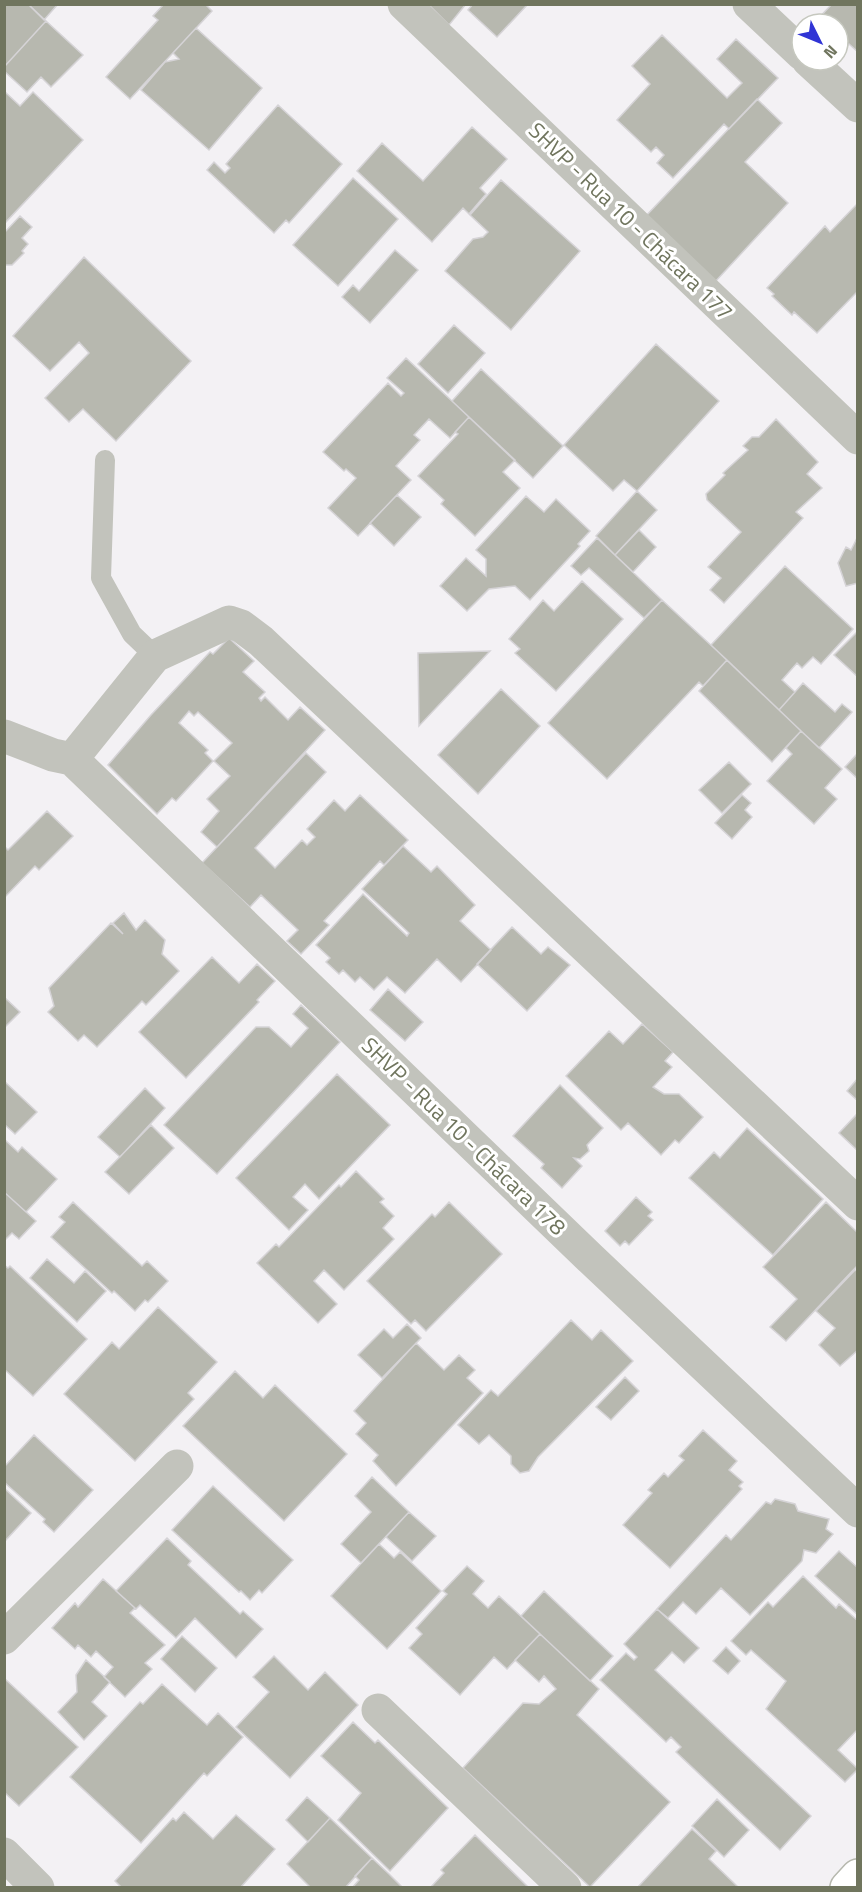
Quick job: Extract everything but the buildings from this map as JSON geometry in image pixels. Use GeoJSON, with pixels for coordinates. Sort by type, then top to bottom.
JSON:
{"type":"FeatureCollection","features":[{"type":"Feature","properties":{"kind":"street","name":"SHVP - Rua 10 - Chácara 177"},"geometry":{"type":"LineString","coordinates":[[404,4],[858,438]]}},
{"type":"Feature","properties":{"kind":"street"},"geometry":{"type":"LineString","coordinates":[[749,4],[790,43]]}},
{"type":"Feature","properties":{"kind":"street"},"geometry":{"type":"LineString","coordinates":[[821,72],[858,106]]}},
{"type":"Feature","properties":{"kind":"street"},"geometry":{"type":"LineString","coordinates":[[72,759],[155,656],[229,622],[241,626],[261,641],[858,1204]]}},
{"type":"Feature","properties":{"kind":"street","name":"SHVP - Rua 10 - Chácara 178"},"geometry":{"type":"LineString","coordinates":[[4,736],[53,755],[72,759],[573,1241],[858,1511]]}},
{"type":"Feature","properties":{"kind":"street"},"geometry":{"type":"LineString","coordinates":[[4,1638],[177,1466]]}},
{"type":"Feature","properties":{"kind":"street"},"geometry":{"type":"LineString","coordinates":[[378,1710],[566,1887]]}},
{"type":"Feature","properties":{"kind":"street"},"geometry":{"type":"LineString","coordinates":[[4,1854],[38,1887]]}},
{"type":"Feature","properties":{"kind":"street"},"geometry":{"type":"LineString","coordinates":[[847,1887],[858,1876]]}},
{"type":"Feature","properties":{"kind":"lane"},"geometry":{"type":"LineString","coordinates":[[105,460],[101,578],[132,634],[155,656]]}}]}
